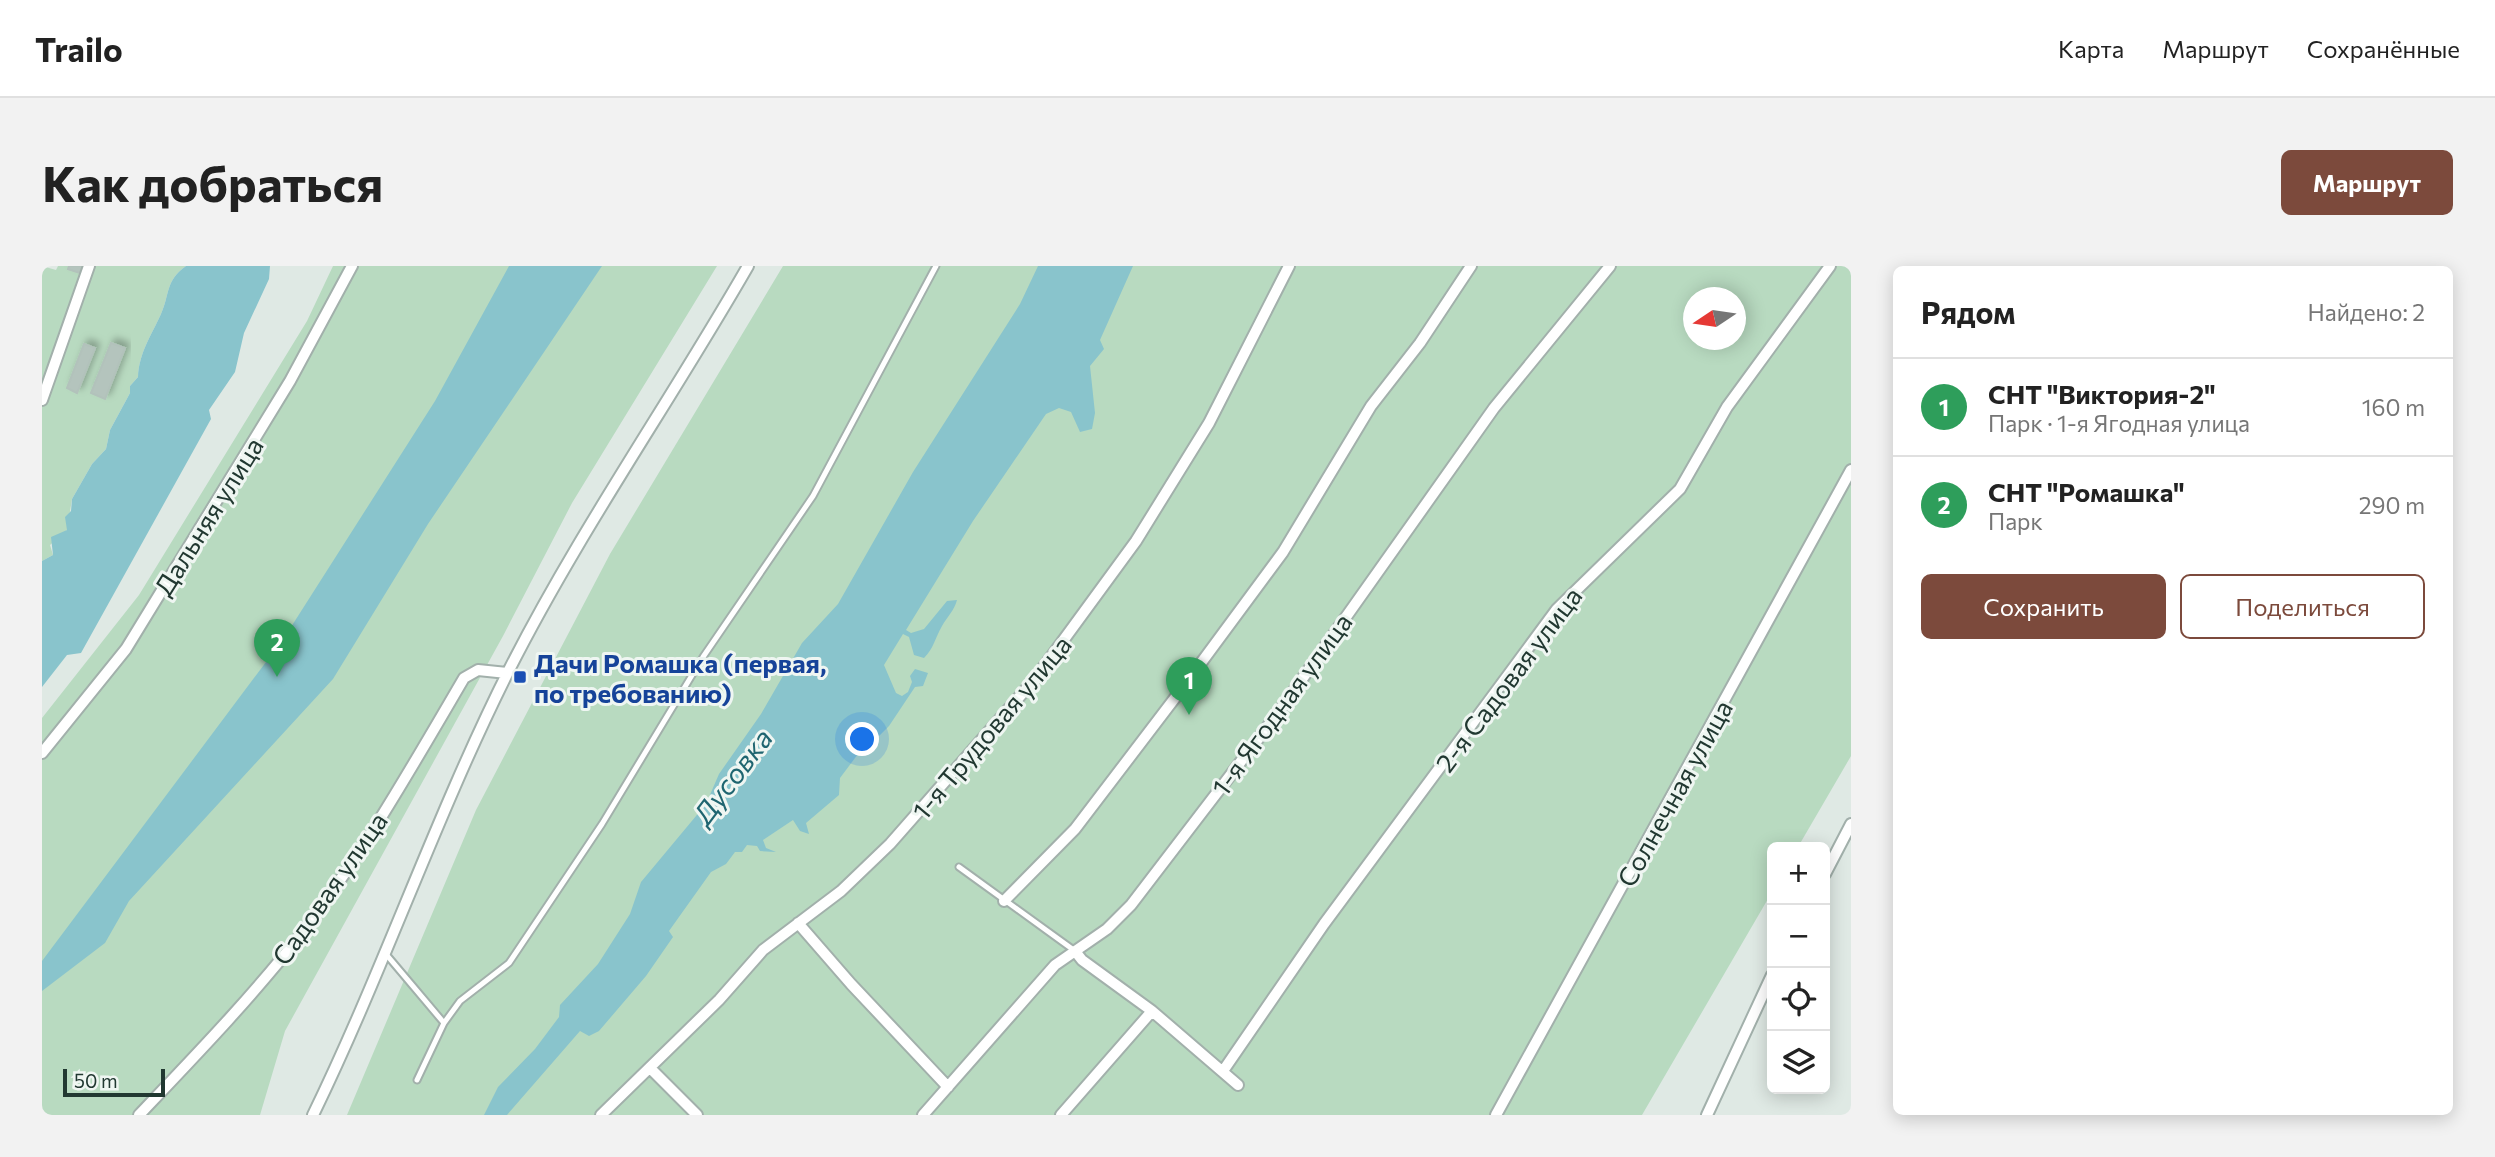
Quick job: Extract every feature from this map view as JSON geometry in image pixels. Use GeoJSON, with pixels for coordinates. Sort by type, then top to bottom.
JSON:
{"type":"FeatureCollection","features":[{"type":"Feature","properties":{"kind":"street"},"geometry":{"type":"LineString","coordinates":[[42,400],[89,266]]}},
{"type":"Feature","properties":{"kind":"street","name":"Дальняя улица"},"geometry":{"type":"LineString","coordinates":[[42,753],[133,637],[290,381],[352,266]]}},
{"type":"Feature","properties":{"kind":"street"},"geometry":{"type":"LineString","coordinates":[[313,1115],[356,1027],[385,953],[507,673],[579,540],[748,266]]}},
{"type":"Feature","properties":{"kind":"street","name":"1-я Трудовая улица"},"geometry":{"type":"LineString","coordinates":[[601,1115],[719,1000],[762,950],[841,891],[890,844],[995,727],[1075,628],[1136,541],[1209,423],[1289,266]]}},
{"type":"Feature","properties":{"kind":"street"},"geometry":{"type":"LineString","coordinates":[[1004,901],[1075,829],[1184,687],[1283,552],[1371,406],[1420,343],[1471,266]]}},
{"type":"Feature","properties":{"kind":"street","name":"1-я Ягодная улица"},"geometry":{"type":"LineString","coordinates":[[923,1115],[1055,965],[1107,929],[1131,905],[1278,713],[1494,408],[1610,266]]}},
{"type":"Feature","properties":{"kind":"street","name":"2-я Садовая улица"},"geometry":{"type":"LineString","coordinates":[[1223,1071],[1324,925],[1557,609],[1680,489],[1727,407],[1830,266]]}},
{"type":"Feature","properties":{"kind":"street","name":"Солнечная улица"},"geometry":{"type":"LineString","coordinates":[[1496,1115],[1851,470]]}},
{"type":"Feature","properties":{"kind":"street","name":"Садовая улица"},"geometry":{"type":"LineString","coordinates":[[139,1115],[218,1031],[301,934],[400,787],[464,678],[478,670],[507,673]]}},
{"type":"Feature","properties":{"kind":"street"},"geometry":{"type":"LineString","coordinates":[[1830,864],[1851,824]]}},
{"type":"Feature","properties":{"kind":"street"},"geometry":{"type":"LineString","coordinates":[[798,923],[948,1087]]}},
{"type":"Feature","properties":{"kind":"street"},"geometry":{"type":"LineString","coordinates":[[1075,951],[1082,960],[1152,1011],[1238,1085]]}},
{"type":"Feature","properties":{"kind":"street"},"geometry":{"type":"LineString","coordinates":[[1707,1115],[1767,986]]}},
{"type":"Feature","properties":{"kind":"street"},"geometry":{"type":"LineString","coordinates":[[1061,1115],[1152,1011]]}},
{"type":"Feature","properties":{"kind":"street"},"geometry":{"type":"LineString","coordinates":[[650,1068],[697,1115]]}},
{"type":"Feature","properties":{"kind":"lane"},"geometry":{"type":"LineString","coordinates":[[417,1080],[444,1023],[460,1001],[509,963],[602,824],[703,657],[813,496],[936,266]]}},
{"type":"Feature","properties":{"kind":"lane"},"geometry":{"type":"LineString","coordinates":[[960,867],[1075,951]]}},
{"type":"Feature","properties":{"kind":"lane"},"geometry":{"type":"LineString","coordinates":[[385,953],[444,1023]]}},
{"type":"Feature","properties":{"kind":"green space"},"geometry":{"type":"Polygon","coordinates":[[[42,266],[56,270],[58,266],[186,266],[171,283],[161,314],[143,352],[138,377],[130,386],[130,393],[110,430],[106,449],[92,464],[72,499],[67,530],[50,545],[53,555],[42,561],[42,266]]]}},
{"type":"Feature","properties":{"kind":"green space"},"geometry":{"type":"Polygon","coordinates":[[[333,266],[717,266],[572,503],[503,636],[285,1031],[260,1115],[42,1115],[42,718],[139,595],[307,321],[333,266]]]}},
{"type":"Feature","properties":{"kind":"green space"},"geometry":{"type":"Polygon","coordinates":[[[783,266],[1851,266],[1851,756],[1801,842],[1767,842],[1767,901],[1642,1115],[347,1115],[476,810],[610,554],[783,266]]]}},
{"type":"Feature","properties":{"kind":"water"},"geometry":{"type":"Polygon","coordinates":[[[186,266],[270,266],[269,279],[244,333],[235,372],[209,410],[211,419],[81,653],[67,655],[42,687],[42,561],[53,555],[51,537],[67,530],[65,517],[71,511],[72,499],[92,464],[106,449],[110,430],[130,393],[130,386],[138,377],[143,352],[161,314],[171,283],[186,266]]]}},
{"type":"Feature","properties":{"kind":"water"},"geometry":{"type":"Polygon","coordinates":[[[509,266],[602,266],[428,524],[333,679],[129,901],[105,943],[42,991],[42,961],[284,638],[435,401],[509,266]]]}},
{"type":"Feature","properties":{"kind":"water","name":"Дусовка"},"geometry":{"type":"Polygon","coordinates":[[[1038,266],[1133,266],[1100,340],[1104,349],[1090,366],[1095,413],[1092,429],[1080,432],[1071,412],[1059,408],[1046,414],[973,521],[906,630],[911,633],[924,629],[947,601],[957,600],[930,650],[924,658],[914,655],[909,637],[903,634],[884,665],[896,693],[902,696],[908,692],[912,682],[910,676],[915,669],[928,673],[923,686],[915,687],[889,726],[877,738],[867,742],[840,778],[839,795],[806,823],[809,834],[800,831],[793,820],[763,840],[766,848],[776,852],[760,851],[757,846],[747,845],[742,852],[735,852],[726,864],[711,872],[669,931],[673,937],[646,976],[599,1031],[589,1036],[580,1031],[507,1115],[484,1115],[498,1087],[535,1049],[559,1017],[560,1005],[598,964],[630,914],[641,882],[706,804],[719,774],[761,714],[802,643],[838,604],[913,472],[1020,304],[1038,266]]]}},
{"type":"Feature","properties":{"kind":"building"},"geometry":{"type":"Polygon","coordinates":[[[69,266],[82,266],[80,273],[68,269],[69,266]]]}},
{"type":"Feature","properties":{"kind":"building"},"geometry":{"type":"Polygon","coordinates":[[[111,343],[125,348],[105,399],[91,393],[111,343]]]}},
{"type":"Feature","properties":{"kind":"building"},"geometry":{"type":"Polygon","coordinates":[[[84,344],[95,348],[77,393],[67,388],[84,344]]]}},
{"type":"Feature","properties":{"kind":"place","name":"СНТ \"Ромашка\""},"geometry":{"type":"Point","coordinates":[277,677]}},
{"type":"Feature","properties":{"kind":"place","name":"Дачи Ромашка (первая, по требованию)"},"geometry":{"type":"Point","coordinates":[520,677]}},
{"type":"Feature","properties":{"kind":"place","name":"СНТ \"Виктория-2\""},"geometry":{"type":"Point","coordinates":[1189,715]}}]}
